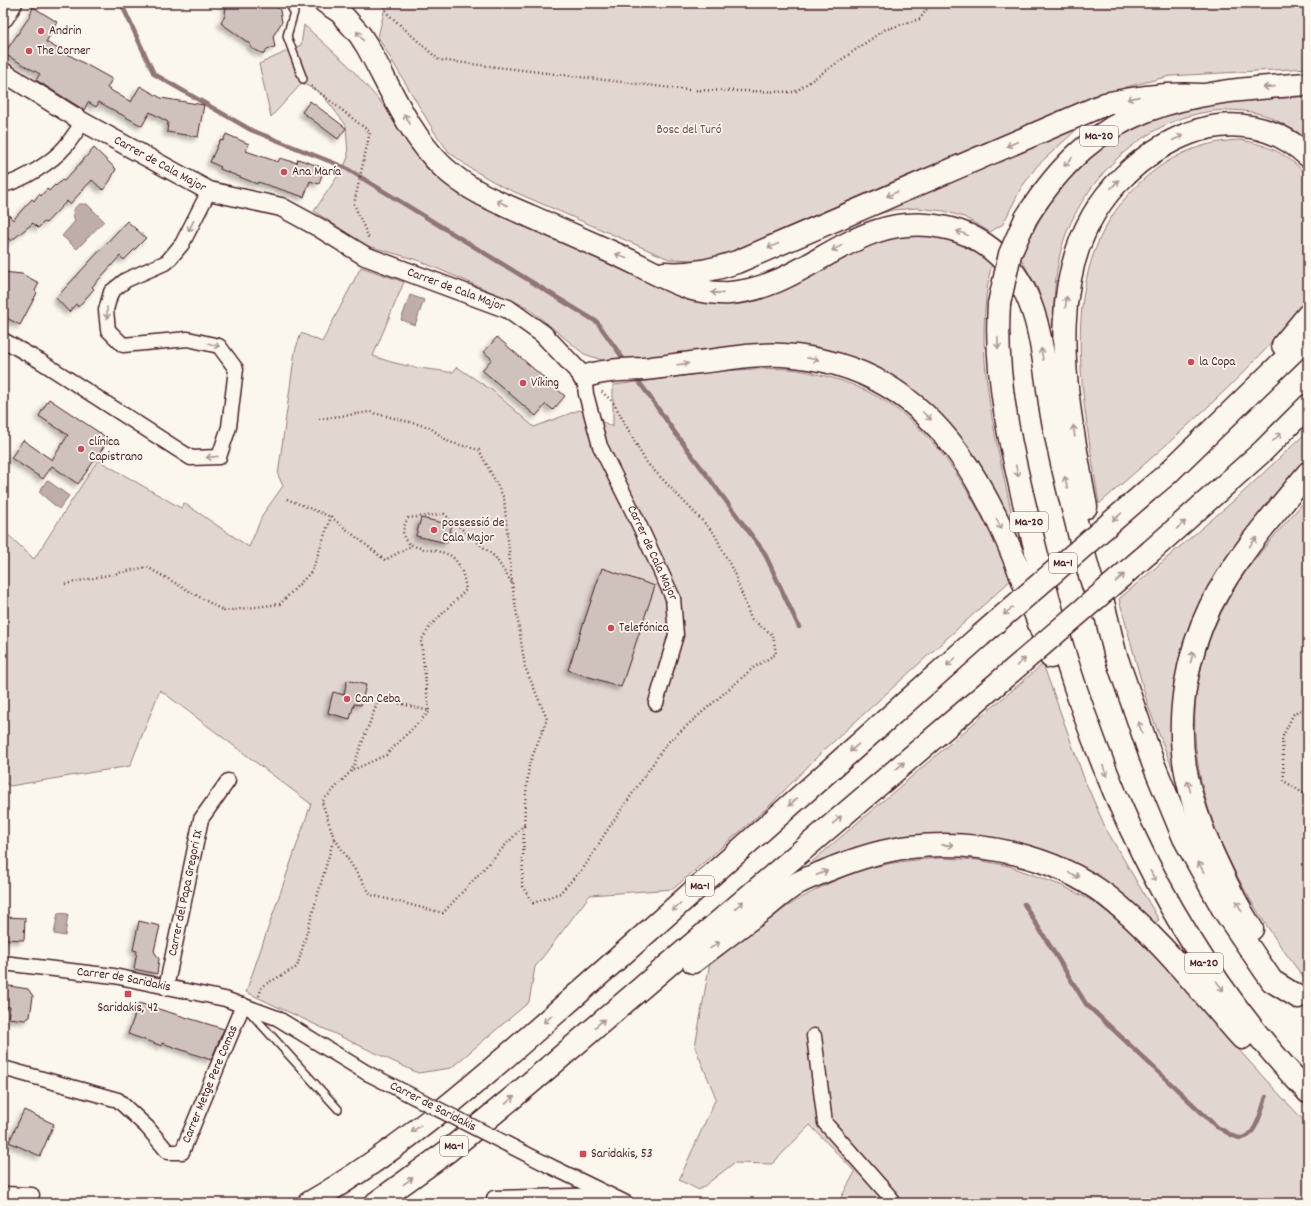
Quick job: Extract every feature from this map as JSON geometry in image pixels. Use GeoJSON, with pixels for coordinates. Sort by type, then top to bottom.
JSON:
{"type":"FeatureCollection","features":[{"type":"Feature","properties":{"kind":"main road"},"geometry":{"type":"LineString","coordinates":[[3,16],[11,3]]}},
{"type":"Feature","properties":{"kind":"main road"},"geometry":{"type":"LineString","coordinates":[[344,17],[364,41],[416,135],[433,156],[453,176],[486,196],[697,290],[721,293],[741,292],[778,280],[861,236],[883,228],[924,224],[955,230],[986,245],[1005,262],[1016,275],[1030,300],[1040,344],[1063,471],[1092,585],[1104,613]]}},
{"type":"Feature","properties":{"kind":"main road","name":"Ma-20"},"geometry":{"type":"LineString","coordinates":[[1308,84],[1234,90],[1200,95],[1162,104],[1126,119],[1104,132],[1064,166],[1040,196],[1026,218],[1010,254],[1000,304],[998,342],[1001,377],[1013,452],[1049,602],[1092,735],[1114,794],[1135,841],[1177,919],[1237,1010],[1290,1074],[1308,1092]]}},
{"type":"Feature","properties":{"kind":"main road"},"geometry":{"type":"LineString","coordinates":[[656,272],[675,274],[691,273],[737,262],[1105,104],[1140,96],[1171,93],[1200,95]]}},
{"type":"Feature","properties":{"kind":"main road"},"geometry":{"type":"LineString","coordinates":[[1303,1002],[1272,981],[1223,909],[1184,838],[1153,763],[1115,653],[1104,613],[1072,417],[1064,338],[1067,288],[1076,250],[1086,227],[1108,193],[1135,165],[1163,145],[1195,131],[1223,126],[1259,128],[1287,139],[1308,156]]}},
{"type":"Feature","properties":{"kind":"main road"},"geometry":{"type":"LineString","coordinates":[[1166,475],[1177,449],[1260,370],[1297,330],[1308,315]]}},
{"type":"Feature","properties":{"kind":"main road","name":"Ma-1"},"geometry":{"type":"LineString","coordinates":[[309,1203],[383,1154],[487,1071],[718,870],[980,636],[1166,475],[1308,336]]}},
{"type":"Feature","properties":{"kind":"main road"},"geometry":{"type":"LineString","coordinates":[[584,376],[597,372],[750,356],[781,355],[811,358],[864,374],[895,392],[928,416],[944,432],[956,448],[991,507],[1013,553],[1073,714],[1092,735]]}},
{"type":"Feature","properties":{"kind":"main road","name":"Ma-1"},"geometry":{"type":"LineString","coordinates":[[376,1203],[448,1151],[656,976],[1152,551],[1263,451],[1308,406]]}},
{"type":"Feature","properties":{"kind":"main road"},"geometry":{"type":"LineString","coordinates":[[1303,1002],[1246,919],[1210,847],[1188,784],[1185,766],[1183,724],[1184,696],[1192,656],[1210,607],[1223,584],[1246,551],[1308,473]]}},
{"type":"Feature","properties":{"kind":"main road"},"geometry":{"type":"LineString","coordinates":[[656,976],[690,964],[799,883],[844,864],[866,856],[909,847],[950,845],[995,850],[1016,854],[1057,868],[1078,877],[1106,896],[1157,941],[1264,1063],[1290,1074]]}},
{"type":"Feature","properties":{"kind":"street"},"geometry":{"type":"LineString","coordinates":[[323,3],[344,17]]}},
{"type":"Feature","properties":{"kind":"street","name":"Carrer de Cala Major"},"geometry":{"type":"LineString","coordinates":[[3,72],[83,122],[209,191],[281,207],[318,226],[365,256],[508,309],[543,334],[584,376],[586,394],[600,446],[636,518],[673,598],[676,635],[656,703]]}},
{"type":"Feature","properties":{"kind":"street"},"geometry":{"type":"LineString","coordinates":[[3,185],[12,183],[42,166],[64,148],[83,122]]}},
{"type":"Feature","properties":{"kind":"street"},"geometry":{"type":"LineString","coordinates":[[3,340],[40,361],[191,458],[219,457],[229,427],[236,369],[219,346],[188,339],[123,345],[108,330],[106,310],[111,292],[135,275],[167,262],[182,244],[209,191]]}},
{"type":"Feature","properties":{"kind":"street","name":"Carrer del Papa Gregori IX"},"geometry":{"type":"LineString","coordinates":[[166,988],[200,819],[228,782]]}},
{"type":"Feature","properties":{"kind":"street","name":"Carrer de Saridakis"},"geometry":{"type":"LineString","coordinates":[[3,964],[114,976],[225,999],[277,1018],[367,1073],[626,1203]]}},
{"type":"Feature","properties":{"kind":"street","name":"Carrer Metge Pere Comas"},"geometry":{"type":"LineString","coordinates":[[3,1068],[118,1100],[147,1127],[168,1152],[182,1152],[248,1008]]}},
{"type":"Feature","properties":{"kind":"street"},"geometry":{"type":"LineString","coordinates":[[814,1036],[825,1123],[891,1198],[893,1203]]}},
{"type":"Feature","properties":{"kind":"street"},"geometry":{"type":"LineString","coordinates":[[3,1194],[32,1194]]}},
{"type":"Feature","properties":{"kind":"street"},"geometry":{"type":"LineString","coordinates":[[494,1198],[608,1195]]}},
{"type":"Feature","properties":{"kind":"lane"},"geometry":{"type":"LineString","coordinates":[[289,3],[294,12],[287,36],[302,79]]}},
{"type":"Feature","properties":{"kind":"lane","name":"Carrer de Saridakis"},"geometry":{"type":"LineString","coordinates":[[248,1008],[338,1109]]}},
{"type":"Feature","properties":{"kind":"path"},"geometry":{"type":"LineString","coordinates":[[382,3],[388,14],[439,60],[688,90],[795,92],[884,30],[920,18],[931,3]]}},
{"type":"Feature","properties":{"kind":"path"},"geometry":{"type":"LineString","coordinates":[[302,79],[370,132],[354,204],[371,244]]}},
{"type":"Feature","properties":{"kind":"path"},"geometry":{"type":"LineString","coordinates":[[319,418],[370,412],[429,427],[449,442],[479,450],[504,498],[512,583],[525,667],[546,719],[529,765],[525,803],[522,886],[534,903],[560,893],[585,866],[606,832],[667,743],[754,668],[776,654],[773,635],[751,619],[735,575],[714,533],[646,462],[613,402],[584,376]]}},
{"type":"Feature","properties":{"kind":"path"},"geometry":{"type":"LineString","coordinates":[[287,499],[331,516],[385,560],[411,546]]}},
{"type":"Feature","properties":{"kind":"path"},"geometry":{"type":"LineString","coordinates":[[429,711],[421,641],[431,625],[466,590],[463,571],[451,556],[411,546],[406,540],[404,526],[408,518],[444,514],[495,557],[512,583]]}},
{"type":"Feature","properties":{"kind":"path"},"geometry":{"type":"LineString","coordinates":[[65,584],[147,567],[224,611],[280,604],[312,571],[331,516]]}},
{"type":"Feature","properties":{"kind":"path"},"geometry":{"type":"LineString","coordinates":[[429,711],[379,698],[352,770],[322,802],[334,838],[371,896],[443,913],[525,824]]}},
{"type":"Feature","properties":{"kind":"path"},"geometry":{"type":"LineString","coordinates":[[1308,707],[1294,712],[1282,738],[1284,781],[1308,796]]}},
{"type":"Feature","properties":{"kind":"path"},"geometry":{"type":"LineString","coordinates":[[352,770],[386,755],[429,711]]}},
{"type":"Feature","properties":{"kind":"path"},"geometry":{"type":"LineString","coordinates":[[248,1008],[262,986],[297,967],[334,838]]}},
{"type":"Feature","properties":{"kind":"green space","name":"Bosc del Turó"},"geometry":{"type":"Polygon","coordinates":[[[386,3],[1308,3],[1308,68],[1170,76],[1126,87],[899,179],[730,252],[698,260],[669,259],[501,186],[470,168],[449,152],[435,133],[378,37],[386,3]]]}},
{"type":"Feature","properties":{"kind":"green space"},"geometry":{"type":"Polygon","coordinates":[[[304,25],[348,65],[386,108],[408,144],[429,171],[458,194],[517,224],[682,296],[699,300],[893,236],[932,235],[965,243],[992,262],[986,294],[984,326],[985,358],[992,421],[1012,515],[1005,518],[969,450],[950,426],[927,404],[865,364],[608,362],[584,354],[527,307],[417,260],[365,245],[314,211],[344,167],[348,157],[346,125],[321,93],[302,83],[271,117],[259,64],[301,45],[304,25]]]}},
{"type":"Feature","properties":{"kind":"green space"},"geometry":{"type":"Polygon","coordinates":[[[1308,96],[1308,143],[1284,125],[1270,117],[1256,113],[1226,110],[1197,114],[1169,124],[1143,138],[1119,157],[1099,179],[1081,203],[1068,229],[1060,253],[1055,290],[1053,327],[1050,328],[1038,289],[1021,259],[1036,227],[1053,198],[1074,174],[1096,153],[1122,135],[1151,121],[1182,111],[1228,102],[1308,96]]]}},
{"type":"Feature","properties":{"kind":"green space"},"geometry":{"type":"Polygon","coordinates":[[[1074,126],[1076,130],[1037,166],[1021,188],[1003,224],[990,232],[964,217],[944,211],[917,208],[893,210],[866,218],[1074,126]]]}},
{"type":"Feature","properties":{"kind":"green space"},"geometry":{"type":"Polygon","coordinates":[[[1241,140],[1261,145],[1278,152],[1293,162],[1308,176],[1308,301],[1260,355],[1208,407],[1099,504],[1081,375],[1080,331],[1084,289],[1095,249],[1115,211],[1145,178],[1167,162],[1190,150],[1214,143],[1241,140]]]}},
{"type":"Feature","properties":{"kind":"green space"},"geometry":{"type":"Polygon","coordinates":[[[361,267],[404,282],[373,356],[403,365],[448,372],[453,372],[457,367],[493,391],[534,427],[579,410],[613,427],[613,385],[724,371],[747,369],[790,369],[805,371],[854,385],[877,396],[916,425],[948,462],[963,483],[976,506],[999,551],[1011,580],[822,752],[767,808],[673,889],[590,895],[535,967],[529,1002],[451,1068],[418,1073],[246,992],[311,804],[160,690],[130,766],[10,786],[3,782],[3,530],[34,559],[98,460],[181,508],[184,503],[249,547],[263,514],[283,486],[278,475],[295,351],[301,333],[322,342],[361,267]]]}},
{"type":"Feature","properties":{"kind":"green space"},"geometry":{"type":"Polygon","coordinates":[[[1308,431],[1308,456],[1241,541],[1173,727],[1173,770],[1148,706],[1119,599],[1238,497],[1308,431]]]}},
{"type":"Feature","properties":{"kind":"green space"},"geometry":{"type":"Polygon","coordinates":[[[1308,497],[1308,983],[1275,938],[1245,891],[1221,843],[1204,794],[1195,743],[1197,691],[1210,639],[1236,586],[1244,574],[1261,551],[1308,497]]]}},
{"type":"Feature","properties":{"kind":"green space"},"geometry":{"type":"Polygon","coordinates":[[[1043,664],[1085,781],[1106,829],[1159,920],[1152,925],[999,839],[986,837],[946,834],[906,837],[870,846],[800,872],[1043,664]]]}},
{"type":"Feature","properties":{"kind":"green space"},"geometry":{"type":"Polygon","coordinates":[[[941,858],[978,860],[1009,866],[1063,886],[1094,902],[1125,926],[1172,975],[1308,1125],[1308,1203],[838,1203],[855,1172],[810,1125],[772,1164],[734,1163],[699,1190],[679,1180],[716,1098],[695,1047],[710,962],[763,922],[821,887],[841,878],[880,865],[941,858]]]}},
{"type":"Feature","properties":{"kind":"shaded area"},"geometry":{"type":"Polygon","coordinates":[[[79,204],[87,204],[104,221],[77,249],[62,236],[75,221],[73,211],[79,204]]]}},
{"type":"Feature","properties":{"kind":"shaded area"},"geometry":{"type":"Polygon","coordinates":[[[410,295],[424,300],[415,325],[401,320],[410,295]]]}},
{"type":"Feature","properties":{"kind":"shaded area"},"geometry":{"type":"Polygon","coordinates":[[[47,480],[69,496],[59,509],[39,492],[47,480]]]}},
{"type":"Feature","properties":{"kind":"shaded area"},"geometry":{"type":"Polygon","coordinates":[[[58,913],[68,914],[65,936],[54,934],[58,913]]]}},
{"type":"Feature","properties":{"kind":"building"},"geometry":{"type":"Polygon","coordinates":[[[226,3],[271,3],[280,10],[282,22],[273,36],[275,47],[267,49],[264,54],[251,48],[250,44],[221,23],[225,16],[226,3]]]}},
{"type":"Feature","properties":{"kind":"building"},"geometry":{"type":"Polygon","coordinates":[[[33,7],[57,22],[46,42],[112,79],[107,88],[131,102],[140,86],[161,98],[204,105],[198,137],[167,132],[168,122],[150,112],[142,126],[99,102],[96,107],[88,102],[84,110],[36,80],[40,74],[4,54],[30,16],[33,7]]]}},
{"type":"Feature","properties":{"kind":"building"},"geometry":{"type":"Polygon","coordinates":[[[310,101],[346,128],[338,139],[302,112],[310,101]]]}},
{"type":"Feature","properties":{"kind":"building","name":"Ana María"},"geometry":{"type":"Polygon","coordinates":[[[226,134],[249,144],[246,151],[278,162],[280,158],[297,163],[298,159],[324,168],[319,184],[310,181],[304,197],[258,182],[257,184],[220,169],[221,167],[210,162],[220,140],[223,141],[226,134]]]}},
{"type":"Feature","properties":{"kind":"building"},"geometry":{"type":"Polygon","coordinates":[[[94,148],[116,169],[110,181],[103,190],[92,180],[70,204],[67,201],[46,223],[44,222],[38,228],[33,223],[11,241],[8,238],[3,240],[3,207],[13,220],[32,199],[34,201],[39,194],[41,196],[47,189],[49,191],[62,180],[64,181],[94,148]]]}},
{"type":"Feature","properties":{"kind":"building"},"geometry":{"type":"Polygon","coordinates":[[[127,221],[146,238],[124,260],[120,256],[92,287],[94,289],[78,307],[76,304],[69,312],[56,298],[127,221]]]}},
{"type":"Feature","properties":{"kind":"building"},"geometry":{"type":"Polygon","coordinates":[[[3,272],[22,274],[39,283],[35,291],[37,293],[20,325],[3,316],[3,272]]]}},
{"type":"Feature","properties":{"kind":"building","name":"Víking"},"geometry":{"type":"Polygon","coordinates":[[[497,337],[565,396],[553,410],[546,404],[536,416],[482,370],[492,359],[484,352],[497,337]]]}},
{"type":"Feature","properties":{"kind":"building","name":"clínica Capistrano"},"geometry":{"type":"Polygon","coordinates":[[[49,399],[109,439],[78,484],[52,466],[43,479],[11,458],[23,440],[52,460],[68,435],[39,416],[49,399]]]}},
{"type":"Feature","properties":{"kind":"building","name":"possessió de Cala Major"},"geometry":{"type":"Polygon","coordinates":[[[421,518],[452,525],[447,543],[416,536],[421,518]]]}},
{"type":"Feature","properties":{"kind":"building","name":"Telefónica"},"geometry":{"type":"Polygon","coordinates":[[[602,568],[655,586],[621,687],[568,670],[602,568]]]}},
{"type":"Feature","properties":{"kind":"building","name":"Can Ceba"},"geometry":{"type":"Polygon","coordinates":[[[347,680],[366,685],[361,705],[354,704],[350,719],[328,713],[333,692],[344,695],[347,680]]]}},
{"type":"Feature","properties":{"kind":"building"},"geometry":{"type":"Polygon","coordinates":[[[7,917],[25,918],[24,940],[6,939],[7,917]]]}},
{"type":"Feature","properties":{"kind":"building"},"geometry":{"type":"Polygon","coordinates":[[[139,921],[160,926],[154,951],[159,959],[157,974],[134,969],[137,951],[133,950],[139,921]]]}},
{"type":"Feature","properties":{"kind":"building"},"geometry":{"type":"Polygon","coordinates":[[[3,985],[28,989],[33,996],[30,1017],[25,1020],[8,1018],[10,1007],[3,1006],[3,985]]]}},
{"type":"Feature","properties":{"kind":"building"},"geometry":{"type":"Polygon","coordinates":[[[139,1003],[224,1029],[211,1060],[162,1043],[162,1046],[128,1034],[139,1003]]]}},
{"type":"Feature","properties":{"kind":"building"},"geometry":{"type":"Polygon","coordinates":[[[24,1110],[54,1124],[40,1156],[9,1142],[24,1110]]]}},
{"type":"Feature","properties":{"kind":"waterway"},"geometry":{"type":"LineString","coordinates":[[98,3],[122,5],[154,74],[251,130],[344,167],[597,322],[627,364]]}},
{"type":"Feature","properties":{"kind":"waterway"},"geometry":{"type":"LineString","coordinates":[[635,376],[676,434],[764,552],[799,627]]}},
{"type":"Feature","properties":{"kind":"waterway"},"geometry":{"type":"LineString","coordinates":[[1024,904],[1086,1004],[1217,1127],[1240,1138],[1250,1134],[1257,1123],[1266,1097]]}},
{"type":"Feature","properties":{"kind":"place","name":"Andrin"},"geometry":{"type":"Point","coordinates":[41,31]}},
{"type":"Feature","properties":{"kind":"place","name":"The Corner"},"geometry":{"type":"Point","coordinates":[29,51]}},
{"type":"Feature","properties":{"kind":"place","name":"Ana María"},"geometry":{"type":"Point","coordinates":[284,172]}},
{"type":"Feature","properties":{"kind":"place","name":"la Copa"},"geometry":{"type":"Point","coordinates":[1191,362]}},
{"type":"Feature","properties":{"kind":"place","name":"Víking"},"geometry":{"type":"Point","coordinates":[523,383]}},
{"type":"Feature","properties":{"kind":"place","name":"clínica Capistrano"},"geometry":{"type":"Point","coordinates":[81,449]}},
{"type":"Feature","properties":{"kind":"place","name":"possessió de Cala Major"},"geometry":{"type":"Point","coordinates":[434,530]}},
{"type":"Feature","properties":{"kind":"place","name":"Telefónica"},"geometry":{"type":"Point","coordinates":[611,628]}},
{"type":"Feature","properties":{"kind":"place","name":"Can Ceba"},"geometry":{"type":"Point","coordinates":[347,699]}},
{"type":"Feature","properties":{"kind":"place","name":"Saridakis, 42"},"geometry":{"type":"Point","coordinates":[128,994]}},
{"type":"Feature","properties":{"kind":"place","name":"Saridakis, 53"},"geometry":{"type":"Point","coordinates":[583,1154]}}]}
